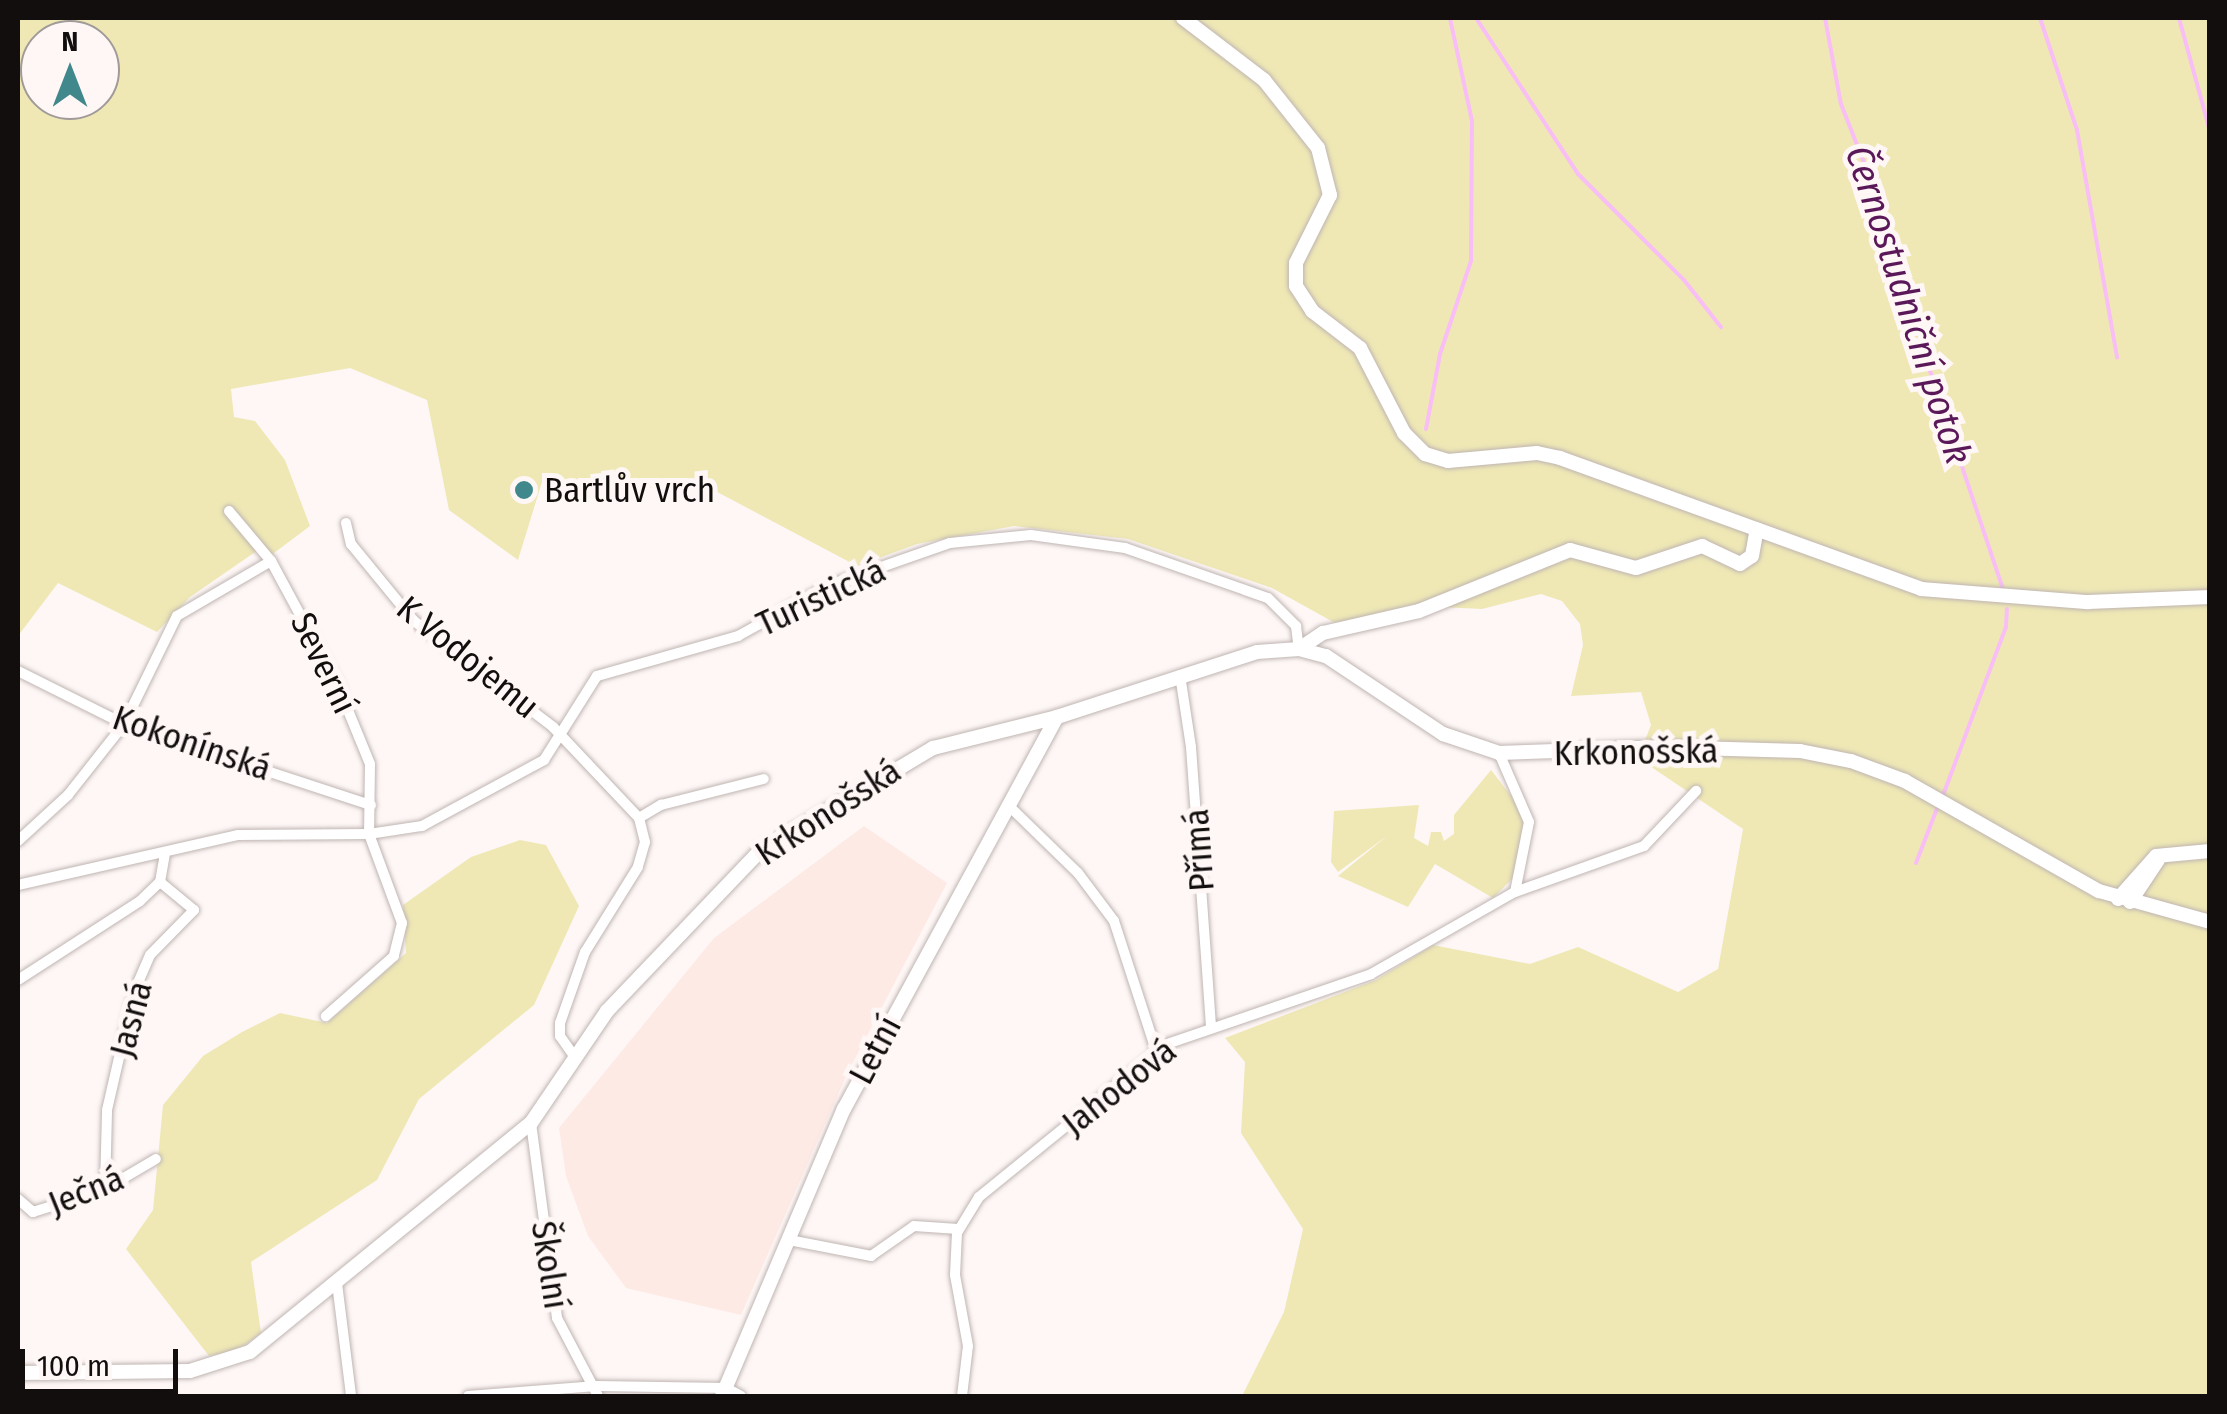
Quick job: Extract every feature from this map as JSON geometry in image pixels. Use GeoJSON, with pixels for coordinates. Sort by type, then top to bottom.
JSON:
{"type":"FeatureCollection","features":[{"type":"Feature","properties":{"kind":"street"},"geometry":{"type":"LineString","coordinates":[[1183,18],[1264,80],[1318,148],[1330,195],[1296,263],[1296,286],[1312,311],[1360,348],[1416,448],[1448,462],[1537,453],[1560,458],[1922,589],[2088,602],[2210,597]]}},
{"type":"Feature","properties":{"kind":"street","name":"Severní"},"geometry":{"type":"LineString","coordinates":[[229,511],[271,561],[364,747],[371,804],[369,834]]}},
{"type":"Feature","properties":{"kind":"street","name":"K Vodojemu"},"geometry":{"type":"LineString","coordinates":[[346,523],[351,544],[414,621],[564,738],[639,818]]}},
{"type":"Feature","properties":{"kind":"street"},"geometry":{"type":"LineString","coordinates":[[1299,648],[1323,633],[1419,612],[1570,550],[1636,568],[1702,546],[1740,564],[1752,556],[1757,529]]}},
{"type":"Feature","properties":{"kind":"street","name":"Turistická"},"geometry":{"type":"LineString","coordinates":[[18,885],[165,856],[259,832],[369,834],[422,826],[496,792],[544,760],[564,738],[596,676],[738,636],[830,585],[978,538],[1031,535],[1125,548],[1268,598],[1296,626],[1299,648]]}},
{"type":"Feature","properties":{"kind":"street"},"geometry":{"type":"LineString","coordinates":[[18,841],[68,795],[124,724],[177,616],[271,561]]}},
{"type":"Feature","properties":{"kind":"street","name":"Krkonošská"},"geometry":{"type":"LineString","coordinates":[[18,1373],[216,1366],[260,1346],[531,1124],[607,1011],[759,852],[933,748],[1057,717],[1244,655],[1299,648],[1343,664],[1442,734],[1499,753],[1659,747],[1800,752],[1905,781],[2124,900],[2170,915],[2210,922]]}},
{"type":"Feature","properties":{"kind":"street","name":"Kokonínská"},"geometry":{"type":"LineString","coordinates":[[18,671],[124,724],[371,804]]}},
{"type":"Feature","properties":{"kind":"street","name":"Přímá"},"geometry":{"type":"LineString","coordinates":[[1180,675],[1191,747],[1211,1026]]}},
{"type":"Feature","properties":{"kind":"street","name":"Letní"},"geometry":{"type":"LineString","coordinates":[[724,1392],[844,1109],[1057,717]]}},
{"type":"Feature","properties":{"kind":"street"},"geometry":{"type":"LineString","coordinates":[[1499,753],[1529,822],[1515,892]]}},
{"type":"Feature","properties":{"kind":"street"},"geometry":{"type":"LineString","coordinates":[[574,1056],[560,1036],[560,1023],[585,952],[638,867],[645,842],[639,818],[661,805],[764,780]]}},
{"type":"Feature","properties":{"kind":"street","name":"Jahodová"},"geometry":{"type":"LineString","coordinates":[[958,1228],[978,1198],[1158,1053],[1211,1026],[1371,974],[1515,892],[1644,846],[1696,792]]}},
{"type":"Feature","properties":{"kind":"street"},"geometry":{"type":"LineString","coordinates":[[1009,806],[1078,873],[1114,921],[1158,1053]]}},
{"type":"Feature","properties":{"kind":"street"},"geometry":{"type":"LineString","coordinates":[[326,1016],[394,956],[402,940],[369,834]]}},
{"type":"Feature","properties":{"kind":"street"},"geometry":{"type":"LineString","coordinates":[[2124,900],[2144,864],[2167,854],[2210,851]]}},
{"type":"Feature","properties":{"kind":"street"},"geometry":{"type":"LineString","coordinates":[[2124,900],[2145,882],[2167,854]]}},
{"type":"Feature","properties":{"kind":"street"},"geometry":{"type":"LineString","coordinates":[[18,980],[160,882],[165,856]]}},
{"type":"Feature","properties":{"kind":"street","name":"Jasná"},"geometry":{"type":"LineString","coordinates":[[105,1189],[108,1110],[134,992],[150,955],[194,910],[160,882]]}},
{"type":"Feature","properties":{"kind":"street"},"geometry":{"type":"LineString","coordinates":[[2145,882],[2154,904],[2170,915]]}},
{"type":"Feature","properties":{"kind":"street","name":"Školní"},"geometry":{"type":"LineString","coordinates":[[531,1124],[554,1307],[597,1391]]}},
{"type":"Feature","properties":{"kind":"street","name":"Ječná"},"geometry":{"type":"LineString","coordinates":[[18,1200],[33,1212],[105,1189],[156,1159]]}},
{"type":"Feature","properties":{"kind":"street"},"geometry":{"type":"LineString","coordinates":[[789,1240],[871,1256],[914,1226],[958,1228],[955,1275],[968,1346],[962,1396]]}},
{"type":"Feature","properties":{"kind":"street"},"geometry":{"type":"LineString","coordinates":[[337,1283],[350,1396]]}},
{"type":"Feature","properties":{"kind":"street"},"geometry":{"type":"LineString","coordinates":[[468,1396],[597,1391],[724,1392],[740,1396]]}},
{"type":"Feature","properties":{"kind":"shaded area"},"geometry":{"type":"Polygon","coordinates":[[[18,18],[2209,18],[2209,1396],[1242,1396],[1284,1312],[1303,1229],[1241,1133],[1245,1062],[1225,1038],[1376,980],[1433,945],[1530,964],[1578,947],[1678,992],[1718,969],[1743,829],[1638,758],[1651,725],[1641,692],[1571,696],[1583,645],[1580,624],[1562,601],[1541,594],[1482,609],[1419,606],[1335,623],[1272,588],[1128,539],[1014,526],[917,544],[857,566],[704,485],[627,489],[542,482],[518,560],[449,510],[427,400],[350,368],[231,389],[234,417],[255,421],[285,460],[310,526],[270,556],[264,546],[190,597],[157,632],[58,583],[18,636],[18,18]]]}},
{"type":"Feature","properties":{"kind":"shaded area"},"geometry":{"type":"Polygon","coordinates":[[[1491,770],[1519,806],[1525,826],[1514,877],[1493,898],[1435,864],[1408,907],[1338,876],[1387,836],[1338,872],[1331,862],[1334,811],[1419,805],[1414,838],[1428,846],[1431,832],[1441,832],[1444,841],[1454,834],[1454,815],[1491,770]]]}},
{"type":"Feature","properties":{"kind":"shaded area"},"geometry":{"type":"Polygon","coordinates":[[[864,826],[947,883],[847,1074],[741,1315],[626,1288],[588,1236],[566,1176],[559,1128],[714,938],[864,826]]]}},
{"type":"Feature","properties":{"kind":"shaded area"},"geometry":{"type":"Polygon","coordinates":[[[520,840],[546,845],[579,906],[534,1005],[419,1099],[377,1180],[251,1262],[261,1333],[238,1350],[209,1356],[126,1249],[153,1210],[163,1105],[203,1056],[280,1013],[327,1023],[406,953],[403,905],[471,857],[520,840]]]}},
{"type":"Feature","properties":{"kind":"waterway"},"geometry":{"type":"LineString","coordinates":[[1426,429],[1440,354],[1471,261],[1472,121],[1450,18]]}},
{"type":"Feature","properties":{"kind":"waterway"},"geometry":{"type":"LineString","coordinates":[[1476,18],[1578,174],[1684,280],[1721,327]]}},
{"type":"Feature","properties":{"kind":"waterway","name":"Černostudniční potok"},"geometry":{"type":"LineString","coordinates":[[1825,18],[1841,104],[1901,257],[1912,315]]}},
{"type":"Feature","properties":{"kind":"waterway"},"geometry":{"type":"LineString","coordinates":[[2040,18],[2077,130],[2117,358]]}},
{"type":"Feature","properties":{"kind":"waterway"},"geometry":{"type":"LineString","coordinates":[[2179,18],[2210,131]]}},
{"type":"Feature","properties":{"kind":"waterway","name":"Černostudniční potok"},"geometry":{"type":"LineString","coordinates":[[1919,338],[2003,589]]}},
{"type":"Feature","properties":{"kind":"waterway","name":"Černostudniční potok"},"geometry":{"type":"LineString","coordinates":[[1942,798],[2006,627],[2007,609]]}},
{"type":"Feature","properties":{"kind":"waterway","name":"Černostudniční potok"},"geometry":{"type":"LineString","coordinates":[[1916,863],[1938,806]]}},
{"type":"Feature","properties":{"kind":"place","name":"Bartlův vrch"},"geometry":{"type":"Point","coordinates":[524,490]}}]}
